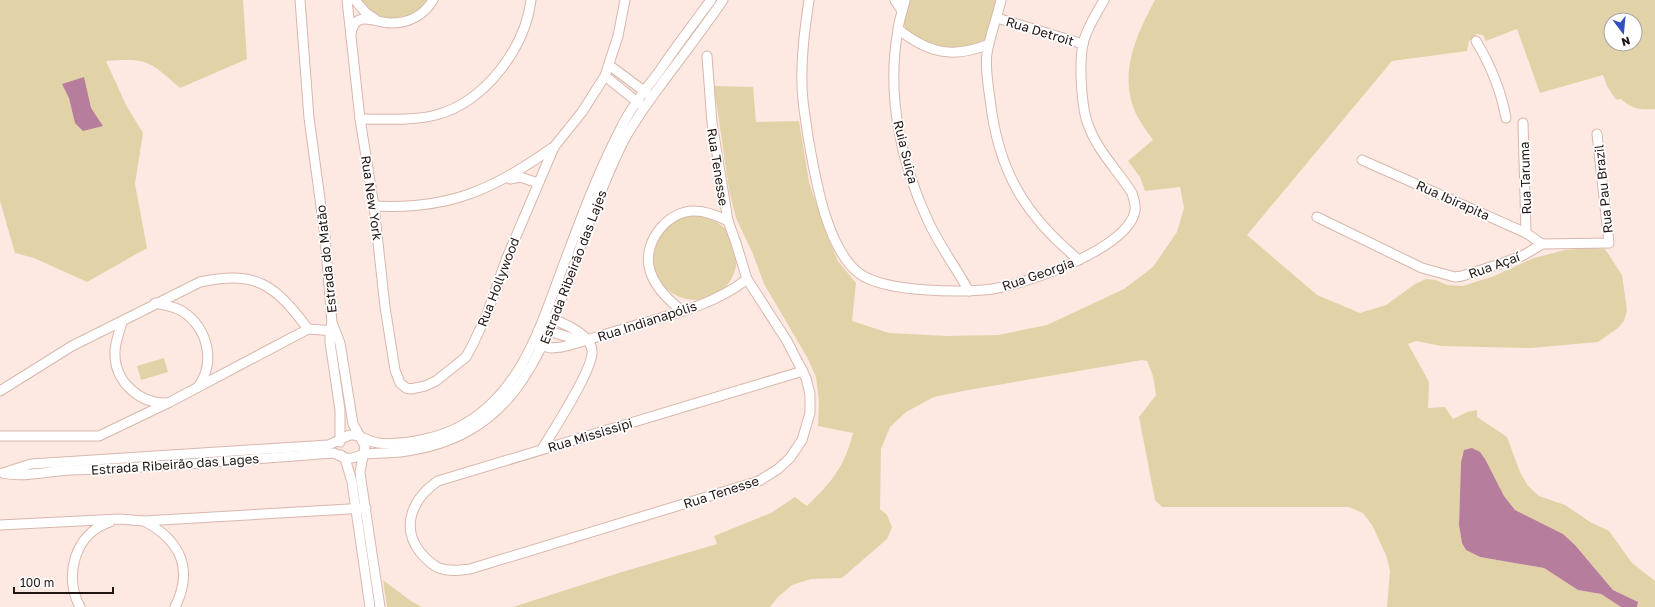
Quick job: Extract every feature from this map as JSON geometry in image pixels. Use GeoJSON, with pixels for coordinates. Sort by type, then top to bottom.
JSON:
{"type":"FeatureCollection","features":[{"type":"Feature","properties":{"kind":"street","name":"Estrada do Matão"},"geometry":{"type":"LineString","coordinates":[[300,0],[309,118],[325,236],[333,328],[343,360],[351,415],[356,431],[365,446],[360,472],[380,607]]}},
{"type":"Feature","properties":{"kind":"street","name":"Rua New York"},"geometry":{"type":"LineString","coordinates":[[347,0],[360,119],[374,206],[395,370],[400,383],[406,388],[411,389]]}},
{"type":"Feature","properties":{"kind":"street"},"geometry":{"type":"LineString","coordinates":[[355,0],[366,14],[376,20]]}},
{"type":"Feature","properties":{"kind":"street"},"geometry":{"type":"LineString","coordinates":[[350,36],[352,26],[359,20],[376,20],[391,23],[406,22],[417,17],[429,7],[433,0]]}},
{"type":"Feature","properties":{"kind":"street"},"geometry":{"type":"LineString","coordinates":[[360,119],[403,119],[437,114],[468,99],[484,88],[511,56],[523,32],[531,0]]}},
{"type":"Feature","properties":{"kind":"street","name":"Rua Hollywood"},"geometry":{"type":"LineString","coordinates":[[411,389],[425,386],[436,381],[466,357],[487,314],[506,260],[554,147],[582,112],[605,76],[618,36],[625,0]]}},
{"type":"Feature","properties":{"kind":"street","name":"Estrada Ribeirão das Lajes"},"geometry":{"type":"LineString","coordinates":[[360,436],[376,443],[386,444],[440,435],[460,427],[476,416],[500,395],[522,365],[540,328],[599,170],[623,123],[644,91],[711,0]]}},
{"type":"Feature","properties":{"kind":"street","name":"Estrada Ribeirão das Lajes"},"geometry":{"type":"LineString","coordinates":[[363,454],[414,450],[447,442],[475,427],[500,408],[518,388],[550,332],[584,236],[612,164],[626,137],[652,97],[723,0]]}},
{"type":"Feature","properties":{"kind":"street","name":"Rua Georgia"},"geometry":{"type":"LineString","coordinates":[[809,0],[802,52],[802,87],[804,109],[815,179],[832,231],[842,255],[861,275],[876,282],[929,290],[969,291],[993,289],[1020,282],[1079,260],[1111,240],[1122,231],[1132,218],[1135,202],[1132,193],[1099,145],[1089,127],[1082,94],[1083,44],[1104,0]]}},
{"type":"Feature","properties":{"kind":"street"},"geometry":{"type":"LineString","coordinates":[[895,0],[902,11]]}},
{"type":"Feature","properties":{"kind":"street","name":"Ruia Suiça"},"geometry":{"type":"LineString","coordinates":[[905,0],[898,29],[894,63],[894,90],[896,113],[908,170],[930,224],[969,291]]}},
{"type":"Feature","properties":{"kind":"street"},"geometry":{"type":"LineString","coordinates":[[1001,0],[987,55],[992,121],[1003,161],[1027,207],[1040,225],[1079,260]]}},
{"type":"Feature","properties":{"kind":"street","name":"Rua Detroit"},"geometry":{"type":"LineString","coordinates":[[997,18],[1083,44]]}},
{"type":"Feature","properties":{"kind":"street"},"geometry":{"type":"LineString","coordinates":[[898,29],[919,44],[944,53],[969,51],[989,44]]}},
{"type":"Feature","properties":{"kind":"street"},"geometry":{"type":"LineString","coordinates":[[1476,41],[1497,81],[1503,98],[1506,118]]}},
{"type":"Feature","properties":{"kind":"street","name":"Rua Tenesse"},"geometry":{"type":"LineString","coordinates":[[411,534],[415,545],[425,558],[438,568],[454,571],[470,569],[759,481],[778,469],[790,458],[802,440],[808,426],[811,404],[809,387],[803,371],[787,341],[746,279],[728,221],[712,123],[707,56]]}},
{"type":"Feature","properties":{"kind":"street"},"geometry":{"type":"LineString","coordinates":[[609,65],[652,97]]}},
{"type":"Feature","properties":{"kind":"street"},"geometry":{"type":"LineString","coordinates":[[605,76],[645,107]]}},
{"type":"Feature","properties":{"kind":"street","name":"Rua Taruma"},"geometry":{"type":"LineString","coordinates":[[1523,123],[1526,233]]}},
{"type":"Feature","properties":{"kind":"street","name":"Rua Pau Brazil"},"geometry":{"type":"LineString","coordinates":[[1542,244],[1610,243],[1597,134]]}},
{"type":"Feature","properties":{"kind":"street","name":"Rua Hollywood"},"geometry":{"type":"LineString","coordinates":[[374,206],[404,207],[456,199],[504,180],[554,147]]}},
{"type":"Feature","properties":{"kind":"street","name":"Rua Ibirapita"},"geometry":{"type":"LineString","coordinates":[[1362,160],[1526,233],[1542,244]]}},
{"type":"Feature","properties":{"kind":"street"},"geometry":{"type":"LineString","coordinates":[[504,180],[520,177],[538,183]]}},
{"type":"Feature","properties":{"kind":"street"},"geometry":{"type":"LineString","coordinates":[[681,310],[663,294],[653,278],[648,265],[649,253],[653,239],[661,228],[672,218],[685,212],[701,212],[728,221]]}},
{"type":"Feature","properties":{"kind":"street","name":"Rua Açaí"},"geometry":{"type":"LineString","coordinates":[[1317,217],[1422,268],[1455,277],[1503,263],[1524,255],[1542,244]]}},
{"type":"Feature","properties":{"kind":"street"},"geometry":{"type":"LineString","coordinates":[[0,391],[72,346],[155,303],[200,282],[222,277],[245,278],[264,284],[289,304],[308,329]]}},
{"type":"Feature","properties":{"kind":"street","name":"Rua Indianapólis"},"geometry":{"type":"LineString","coordinates":[[542,347],[562,347],[681,310],[730,291],[746,279]]}},
{"type":"Feature","properties":{"kind":"street"},"geometry":{"type":"LineString","coordinates":[[155,303],[181,311],[199,327],[204,336],[207,349],[207,370],[203,380],[197,388]]}},
{"type":"Feature","properties":{"kind":"street"},"geometry":{"type":"LineString","coordinates":[[542,449],[573,398],[590,362],[592,351],[579,332],[544,316]]}},
{"type":"Feature","properties":{"kind":"street"},"geometry":{"type":"LineString","coordinates":[[122,321],[115,351],[120,374],[134,393],[157,403],[170,402]]}},
{"type":"Feature","properties":{"kind":"street"},"geometry":{"type":"LineString","coordinates":[[0,436],[100,436],[170,402],[308,329],[333,328],[340,410],[339,450],[345,458],[352,482],[370,607]]}},
{"type":"Feature","properties":{"kind":"street"},"geometry":{"type":"LineString","coordinates":[[540,328],[584,341]]}},
{"type":"Feature","properties":{"kind":"street"},"geometry":{"type":"LineString","coordinates":[[533,343],[542,347]]}},
{"type":"Feature","properties":{"kind":"street","name":"Rua Mississipi"},"geometry":{"type":"LineString","coordinates":[[411,534],[411,519],[419,497],[428,488],[438,482],[542,449],[803,371]]}},
{"type":"Feature","properties":{"kind":"street"},"geometry":{"type":"LineString","coordinates":[[2,473],[31,464],[309,447],[328,445],[340,441],[348,435],[360,436]]}},
{"type":"Feature","properties":{"kind":"street","name":"Estrada Ribeirão das Lages"},"geometry":{"type":"LineString","coordinates":[[2,473],[23,475],[60,471],[334,453],[345,458]]}},
{"type":"Feature","properties":{"kind":"street"},"geometry":{"type":"LineString","coordinates":[[345,458],[353,459],[363,454]]}},
{"type":"Feature","properties":{"kind":"street"},"geometry":{"type":"LineString","coordinates":[[0,525],[119,519],[144,521],[366,508]]}},
{"type":"Feature","properties":{"kind":"street"},"geometry":{"type":"LineString","coordinates":[[80,607],[73,586],[72,570],[76,554],[82,542],[92,532],[102,524],[119,519]]}},
{"type":"Feature","properties":{"kind":"street"},"geometry":{"type":"LineString","coordinates":[[144,521],[156,527],[168,537],[178,550],[183,566],[184,582],[175,607]]}},
{"type":"Feature","properties":{"kind":"shaded area"},"geometry":{"type":"Polygon","coordinates":[[[0,0],[243,0],[247,59],[180,88],[161,72],[147,63],[131,60],[106,61],[127,107],[143,133],[135,184],[147,248],[87,282],[34,258],[15,253],[0,201],[0,0]]]}},
{"type":"Feature","properties":{"kind":"shaded area"},"geometry":{"type":"Polygon","coordinates":[[[357,0],[431,0],[409,19],[379,19],[357,0]]]}},
{"type":"Feature","properties":{"kind":"shaded area"},"geometry":{"type":"Polygon","coordinates":[[[908,0],[995,0],[996,4],[986,39],[970,46],[953,48],[936,45],[919,39],[908,31],[905,27],[904,12],[908,0]]]}},
{"type":"Feature","properties":{"kind":"shaded area"},"geometry":{"type":"Polygon","coordinates":[[[1155,0],[1655,0],[1655,109],[1636,108],[1628,105],[1621,99],[1616,100],[1607,86],[1603,75],[1540,93],[1517,29],[1486,41],[1483,35],[1477,34],[1469,41],[1467,51],[1392,61],[1247,235],[1317,295],[1360,313],[1386,305],[1415,284],[1426,279],[1436,280],[1447,285],[1463,286],[1494,276],[1534,258],[1565,250],[1592,248],[1605,249],[1622,275],[1627,310],[1624,321],[1618,328],[1598,342],[1531,348],[1441,346],[1416,341],[1408,344],[1429,382],[1428,408],[1445,407],[1453,419],[1467,412],[1477,410],[1477,417],[1507,437],[1520,472],[1528,486],[1539,496],[1565,505],[1590,522],[1609,531],[1632,563],[1655,581],[1655,607],[1637,607],[1638,602],[1613,590],[1575,545],[1563,534],[1515,510],[1504,496],[1480,452],[1462,455],[1461,462],[1459,525],[1462,543],[1466,550],[1480,557],[1544,568],[1578,590],[1601,594],[1621,607],[1387,607],[1390,571],[1386,555],[1372,525],[1363,513],[1349,507],[1162,507],[1155,500],[1139,417],[1156,395],[1153,376],[1147,361],[1142,360],[934,397],[906,412],[890,427],[881,449],[880,509],[887,515],[892,527],[887,539],[842,578],[811,579],[792,585],[777,598],[770,607],[513,607],[622,572],[717,544],[714,536],[771,513],[795,497],[807,506],[823,490],[836,473],[850,445],[853,433],[818,426],[819,402],[816,377],[807,357],[764,284],[753,254],[736,218],[729,190],[714,86],[753,87],[756,122],[799,121],[809,182],[826,233],[838,261],[856,283],[852,321],[889,333],[947,336],[998,335],[1047,325],[1124,289],[1153,267],[1177,232],[1184,208],[1180,187],[1145,191],[1140,177],[1128,161],[1153,140],[1136,114],[1131,99],[1129,84],[1129,70],[1141,27],[1155,0]]]}},
{"type":"Feature","properties":{"kind":"shaded area"},"geometry":{"type":"Polygon","coordinates":[[[84,77],[91,108],[103,126],[83,131],[75,123],[69,98],[62,84],[84,77]]]}},
{"type":"Feature","properties":{"kind":"shaded area"},"geometry":{"type":"Polygon","coordinates":[[[695,216],[703,217],[718,223],[730,235],[736,250],[736,266],[730,281],[718,293],[703,299],[695,300],[687,299],[672,293],[660,281],[654,266],[653,258],[654,250],[660,235],[672,223],[687,217],[695,216]]]}},
{"type":"Feature","properties":{"kind":"shaded area"},"geometry":{"type":"Polygon","coordinates":[[[164,358],[168,372],[141,380],[137,366],[164,358]]]}},
{"type":"Feature","properties":{"kind":"shaded area"},"geometry":{"type":"Polygon","coordinates":[[[1472,448],[1480,452],[1485,459],[1504,496],[1515,510],[1563,534],[1575,545],[1613,590],[1638,602],[1637,607],[1621,607],[1601,594],[1578,590],[1544,568],[1480,557],[1466,550],[1462,543],[1459,525],[1461,462],[1464,450],[1472,448]]]}},
{"type":"Feature","properties":{"kind":"shaded area"},"geometry":{"type":"Polygon","coordinates":[[[383,580],[411,601],[422,607],[387,607],[383,580]]]}}]}
